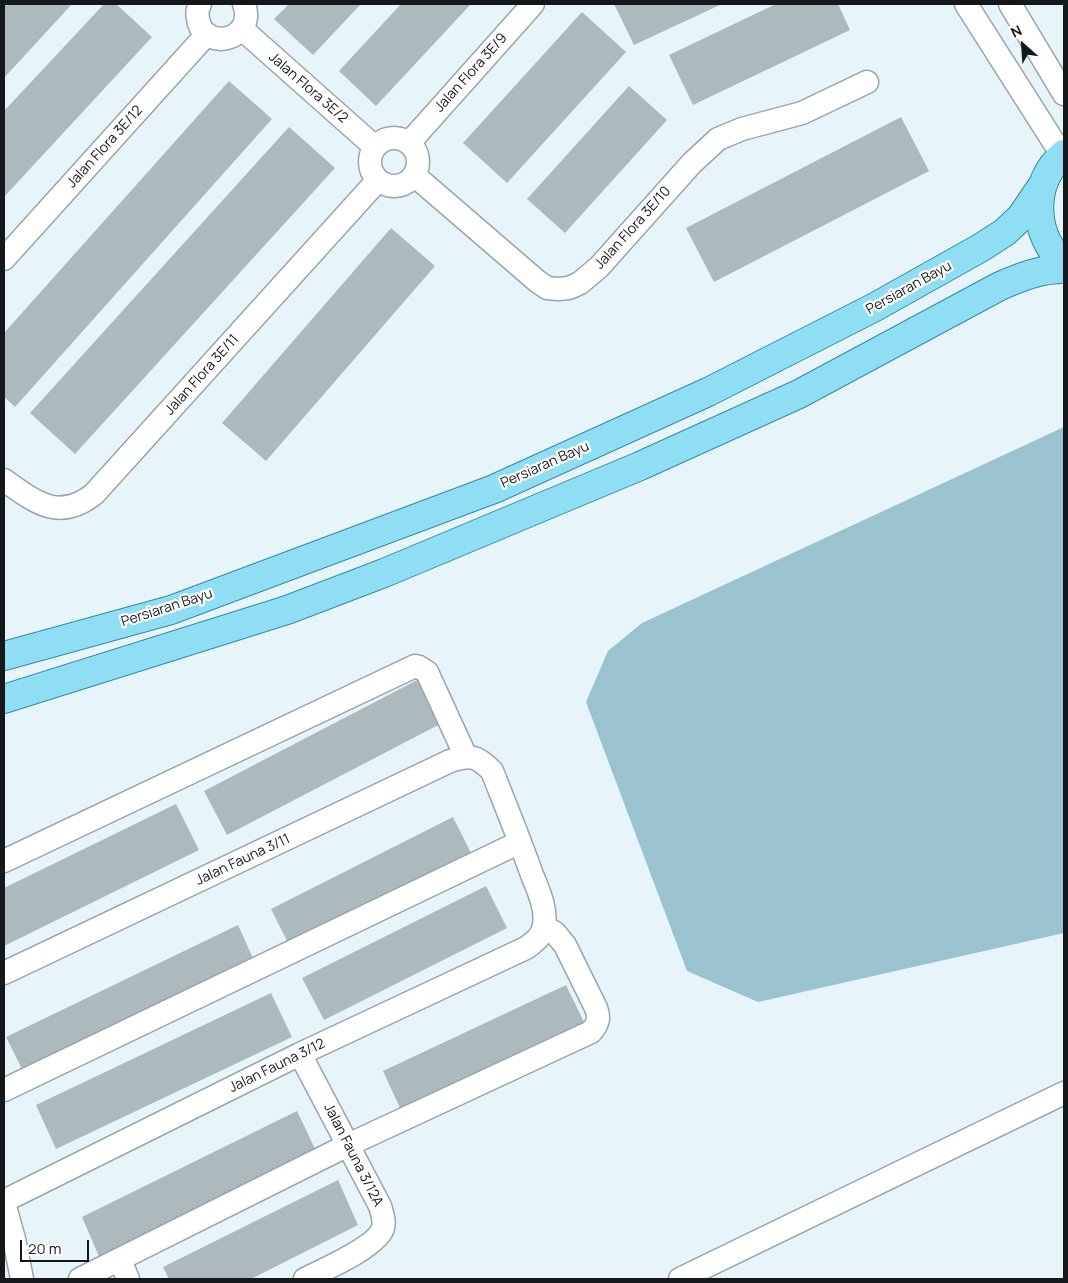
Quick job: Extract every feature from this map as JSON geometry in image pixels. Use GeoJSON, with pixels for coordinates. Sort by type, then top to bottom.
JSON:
{"type":"FeatureCollection","features":[{"type":"Feature","properties":{"kind":"main road","name":"Persiaran Bayu"},"geometry":{"type":"LineString","coordinates":[[4,656],[171,610],[494,489],[700,396],[876,307],[1005,232],[1021,217],[1042,186],[1050,170],[1063,154]]}},
{"type":"Feature","properties":{"kind":"main road","name":"Persiaran Bayu"},"geometry":{"type":"LineString","coordinates":[[1042,186],[1039,205],[1040,223],[1046,241],[1064,264]]}},
{"type":"Feature","properties":{"kind":"main road"},"geometry":{"type":"LineString","coordinates":[[4,699],[287,610],[393,570],[640,466],[799,394],[1000,286],[1030,273],[1051,269],[1064,269]]}},
{"type":"Feature","properties":{"kind":"street"},"geometry":{"type":"LineString","coordinates":[[200,4],[197,15],[198,22],[207,34],[214,38],[229,38],[236,35],[242,29],[246,22],[244,4]]}},
{"type":"Feature","properties":{"kind":"street","name":"Jalan Flora 3E/9"},"geometry":{"type":"LineString","coordinates":[[409,143],[533,4]]}},
{"type":"Feature","properties":{"kind":"street"},"geometry":{"type":"LineString","coordinates":[[966,4],[1063,154]]}},
{"type":"Feature","properties":{"kind":"street"},"geometry":{"type":"LineString","coordinates":[[1010,4],[1064,94]]}},
{"type":"Feature","properties":{"kind":"street","name":"Jalan Flora 3E/2"},"geometry":{"type":"LineString","coordinates":[[242,29],[375,147]]}},
{"type":"Feature","properties":{"kind":"street","name":"Jalan Flora 3E/12"},"geometry":{"type":"LineString","coordinates":[[4,259],[207,34]]}},
{"type":"Feature","properties":{"kind":"street","name":"Jalan Flora 3E/10"},"geometry":{"type":"LineString","coordinates":[[414,175],[537,281],[547,288],[569,288],[580,283],[599,267],[692,163],[718,138],[742,129],[802,113],[867,82]]}},
{"type":"Feature","properties":{"kind":"street"},"geometry":{"type":"LineString","coordinates":[[395,138],[409,143],[414,148],[418,162],[414,175],[401,185],[393,186],[378,180],[371,168],[372,153],[375,147],[381,142],[395,138]]}},
{"type":"Feature","properties":{"kind":"street","name":"Jalan Flora 3E/11"},"geometry":{"type":"LineString","coordinates":[[4,480],[34,501],[55,509],[76,505],[94,494],[378,180]]}},
{"type":"Feature","properties":{"kind":"street"},"geometry":{"type":"LineString","coordinates":[[4,861],[415,666],[419,666],[426,672],[474,759],[492,771],[541,899],[544,926],[555,932],[565,945],[598,1015],[596,1027],[591,1032],[348,1145],[124,1270],[80,1279]]}},
{"type":"Feature","properties":{"kind":"street","name":"Jalan Fauna 3/11"},"geometry":{"type":"LineString","coordinates":[[4,973],[450,761],[474,759]]}},
{"type":"Feature","properties":{"kind":"street"},"geometry":{"type":"LineString","coordinates":[[4,1090],[520,842]]}},
{"type":"Feature","properties":{"kind":"street","name":"Jalan Fauna 3/12"},"geometry":{"type":"LineString","coordinates":[[4,1202],[300,1054],[526,948],[539,938],[544,926]]}},
{"type":"Feature","properties":{"kind":"street","name":"Jalan Fauna 3/12A"},"geometry":{"type":"LineString","coordinates":[[300,1054],[380,1206],[384,1221],[382,1231],[363,1250],[305,1279]]}},
{"type":"Feature","properties":{"kind":"street"},"geometry":{"type":"LineString","coordinates":[[680,1279],[1064,1093]]}},
{"type":"Feature","properties":{"kind":"street"},"geometry":{"type":"LineString","coordinates":[[4,1202],[22,1279]]}},
{"type":"Feature","properties":{"kind":"water"},"geometry":{"type":"Polygon","coordinates":[[[1064,427],[1064,933],[758,1002],[687,971],[586,702],[608,651],[642,623],[1064,427]]]}},
{"type":"Feature","properties":{"kind":"building"},"geometry":{"type":"Polygon","coordinates":[[[4,4],[72,4],[4,78],[4,4]]]}},
{"type":"Feature","properties":{"kind":"building"},"geometry":{"type":"Polygon","coordinates":[[[104,4],[116,4],[152,37],[4,197],[4,111],[104,4]]]}},
{"type":"Feature","properties":{"kind":"building"},"geometry":{"type":"Polygon","coordinates":[[[289,4],[361,4],[313,55],[274,19],[289,4]]]}},
{"type":"Feature","properties":{"kind":"building"},"geometry":{"type":"Polygon","coordinates":[[[401,4],[471,4],[376,106],[339,71],[401,4]]]}},
{"type":"Feature","properties":{"kind":"building"},"geometry":{"type":"Polygon","coordinates":[[[614,4],[722,4],[634,45],[614,4]]]}},
{"type":"Feature","properties":{"kind":"building"},"geometry":{"type":"Polygon","coordinates":[[[776,4],[838,4],[850,30],[693,105],[669,55],[776,4]]]}},
{"type":"Feature","properties":{"kind":"building"},"geometry":{"type":"Polygon","coordinates":[[[582,12],[626,52],[507,183],[463,143],[582,12]]]}},
{"type":"Feature","properties":{"kind":"building"},"geometry":{"type":"Polygon","coordinates":[[[229,81],[272,119],[15,407],[4,397],[4,333],[229,81]]]}},
{"type":"Feature","properties":{"kind":"building"},"geometry":{"type":"Polygon","coordinates":[[[629,86],[667,120],[565,233],[527,199],[629,86]]]}},
{"type":"Feature","properties":{"kind":"building"},"geometry":{"type":"Polygon","coordinates":[[[901,117],[929,171],[714,282],[686,228],[901,117]]]}},
{"type":"Feature","properties":{"kind":"building"},"geometry":{"type":"Polygon","coordinates":[[[289,127],[335,168],[75,454],[30,413],[289,127]]]}},
{"type":"Feature","properties":{"kind":"building"},"geometry":{"type":"Polygon","coordinates":[[[391,228],[435,266],[266,461],[222,423],[391,228]]]}},
{"type":"Feature","properties":{"kind":"building"},"geometry":{"type":"Polygon","coordinates":[[[421,678],[444,722],[227,835],[204,791],[421,678]]]}},
{"type":"Feature","properties":{"kind":"building"},"geometry":{"type":"Polygon","coordinates":[[[176,804],[199,850],[4,946],[4,888],[176,804]]]}},
{"type":"Feature","properties":{"kind":"building"},"geometry":{"type":"Polygon","coordinates":[[[453,817],[474,859],[292,951],[271,909],[453,817]]]}},
{"type":"Feature","properties":{"kind":"building"},"geometry":{"type":"Polygon","coordinates":[[[486,886],[507,928],[324,1020],[302,978],[486,886]]]}},
{"type":"Feature","properties":{"kind":"building"},"geometry":{"type":"Polygon","coordinates":[[[238,925],[257,967],[27,1079],[6,1037],[238,925]]]}},
{"type":"Feature","properties":{"kind":"building"},"geometry":{"type":"Polygon","coordinates":[[[566,985],[585,1024],[401,1110],[383,1071],[566,985]]]}},
{"type":"Feature","properties":{"kind":"building"},"geometry":{"type":"Polygon","coordinates":[[[271,993],[292,1037],[56,1149],[36,1105],[271,993]]]}},
{"type":"Feature","properties":{"kind":"building"},"geometry":{"type":"Polygon","coordinates":[[[297,1111],[320,1159],[104,1268],[82,1217],[297,1111]]]}},
{"type":"Feature","properties":{"kind":"building"},"geometry":{"type":"Polygon","coordinates":[[[338,1180],[358,1225],[251,1279],[169,1279],[163,1267],[338,1180]]]}}]}
